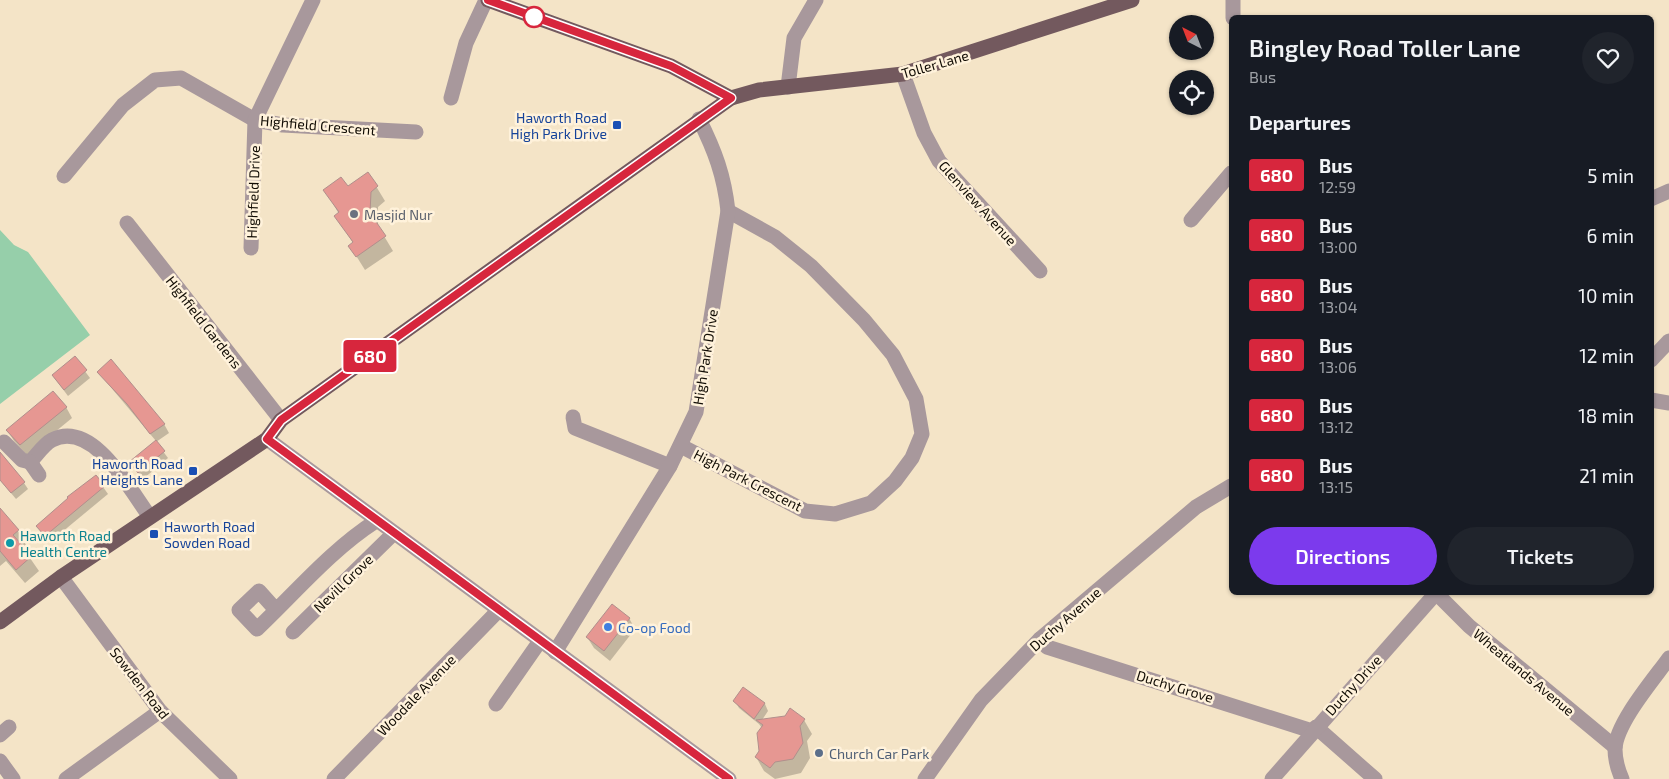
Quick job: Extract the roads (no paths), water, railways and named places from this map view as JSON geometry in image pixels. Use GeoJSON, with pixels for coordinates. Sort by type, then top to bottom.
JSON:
{"type":"FeatureCollection","features":[{"type":"Feature","properties":{"kind":"main road"},"geometry":{"type":"LineString","coordinates":[[487,0],[671,66],[731,98]]}},
{"type":"Feature","properties":{"kind":"main road","name":"Toller Lane"},"geometry":{"type":"LineString","coordinates":[[2,616],[267,439],[281,420],[699,119],[731,98],[759,90],[903,74],[1132,0]]}},
{"type":"Feature","properties":{"kind":"street","name":"Highfield Drive"},"geometry":{"type":"LineString","coordinates":[[251,248],[255,120],[313,0]]}},
{"type":"Feature","properties":{"kind":"street"},"geometry":{"type":"LineString","coordinates":[[451,98],[466,43],[487,0]]}},
{"type":"Feature","properties":{"kind":"street"},"geometry":{"type":"LineString","coordinates":[[788,87],[794,38],[816,0]]}},
{"type":"Feature","properties":{"kind":"street"},"geometry":{"type":"LineString","coordinates":[[1233,0],[1233,15]]}},
{"type":"Feature","properties":{"kind":"street","name":"Glenview Avenue"},"geometry":{"type":"LineString","coordinates":[[903,74],[924,133],[939,162],[1040,271]]}},
{"type":"Feature","properties":{"kind":"street","name":"Highfield Crescent"},"geometry":{"type":"LineString","coordinates":[[64,176],[123,105],[155,80],[181,78],[255,120],[283,125],[416,132]]}},
{"type":"Feature","properties":{"kind":"street","name":"High Park Drive"},"geometry":{"type":"LineString","coordinates":[[555,652],[670,466],[696,412],[728,211],[725,182],[715,152],[699,119]]}},
{"type":"Feature","properties":{"kind":"street"},"geometry":{"type":"LineString","coordinates":[[1191,220],[1229,176]]}},
{"type":"Feature","properties":{"kind":"street"},"geometry":{"type":"LineString","coordinates":[[1654,198],[1669,191]]}},
{"type":"Feature","properties":{"kind":"street","name":"High Park Crescent"},"geometry":{"type":"LineString","coordinates":[[681,446],[804,510],[835,514],[871,503],[895,481],[912,458],[922,434],[916,400],[893,355],[864,320],[811,266],[775,237],[728,211]]}},
{"type":"Feature","properties":{"kind":"street","name":"Highfield Gardens"},"geometry":{"type":"LineString","coordinates":[[127,223],[281,420]]}},
{"type":"Feature","properties":{"kind":"street"},"geometry":{"type":"LineString","coordinates":[[1654,357],[1669,341]]}},
{"type":"Feature","properties":{"kind":"street"},"geometry":{"type":"LineString","coordinates":[[1654,400],[1669,403]]}},
{"type":"Feature","properties":{"kind":"street"},"geometry":{"type":"LineString","coordinates":[[573,417],[576,428],[670,466]]}},
{"type":"Feature","properties":{"kind":"street"},"geometry":{"type":"LineString","coordinates":[[30,462],[50,441],[67,436],[83,440],[100,450],[150,518]]}},
{"type":"Feature","properties":{"kind":"street"},"geometry":{"type":"LineString","coordinates":[[267,439],[729,779]]}},
{"type":"Feature","properties":{"kind":"street"},"geometry":{"type":"LineString","coordinates":[[4,442],[22,460],[30,462],[39,475]]}},
{"type":"Feature","properties":{"kind":"street","name":"Duchy Avenue"},"geometry":{"type":"LineString","coordinates":[[925,779],[981,700],[1040,639],[1196,507],[1229,487]]}},
{"type":"Feature","properties":{"kind":"street"},"geometry":{"type":"LineString","coordinates":[[276,610],[348,539],[376,520]]}},
{"type":"Feature","properties":{"kind":"street","name":"Nevill Grove"},"geometry":{"type":"LineString","coordinates":[[293,632],[394,533]]}},
{"type":"Feature","properties":{"kind":"street","name":"Sowden Road"},"geometry":{"type":"LineString","coordinates":[[61,577],[160,711],[230,779]]}},
{"type":"Feature","properties":{"kind":"street","name":"Duchy Drive"},"geometry":{"type":"LineString","coordinates":[[1272,779],[1314,729],[1434,595]]}},
{"type":"Feature","properties":{"kind":"street","name":"Wheatlands Avenue"},"geometry":{"type":"LineString","coordinates":[[1438,595],[1469,626],[1615,747]]}},
{"type":"Feature","properties":{"kind":"street","name":"Woodale Avenue"},"geometry":{"type":"LineString","coordinates":[[334,779],[498,610]]}},
{"type":"Feature","properties":{"kind":"street","name":"Duchy Grove"},"geometry":{"type":"LineString","coordinates":[[1040,639],[1047,647],[1314,729]]}},
{"type":"Feature","properties":{"kind":"street"},"geometry":{"type":"LineString","coordinates":[[496,704],[540,641]]}},
{"type":"Feature","properties":{"kind":"street"},"geometry":{"type":"LineString","coordinates":[[1622,779],[1618,768],[1615,747],[1626,718],[1669,658]]}},
{"type":"Feature","properties":{"kind":"street"},"geometry":{"type":"LineString","coordinates":[[66,779],[160,711]]}},
{"type":"Feature","properties":{"kind":"street"},"geometry":{"type":"LineString","coordinates":[[1314,729],[1375,779]]}},
{"type":"Feature","properties":{"kind":"street"},"geometry":{"type":"LineString","coordinates":[[0,761],[13,779]]}},
{"type":"Feature","properties":{"kind":"place","name":"Haworth Road High Park Drive"},"geometry":{"type":"Point","coordinates":[617,125]}},
{"type":"Feature","properties":{"kind":"place","name":"Masjid Nur"},"geometry":{"type":"Point","coordinates":[354,214]}},
{"type":"Feature","properties":{"kind":"place","name":"Haworth Road Heights Lane"},"geometry":{"type":"Point","coordinates":[193,471]}},
{"type":"Feature","properties":{"kind":"place","name":"Haworth Road Sowden Road"},"geometry":{"type":"Point","coordinates":[154,534]}},
{"type":"Feature","properties":{"kind":"place","name":"Haworth Road Health Centre"},"geometry":{"type":"Point","coordinates":[10,543]}},
{"type":"Feature","properties":{"kind":"place","name":"Co-op Food"},"geometry":{"type":"Point","coordinates":[608,627]}},
{"type":"Feature","properties":{"kind":"place","name":"Church Car Park"},"geometry":{"type":"Point","coordinates":[819,753]}}]}
